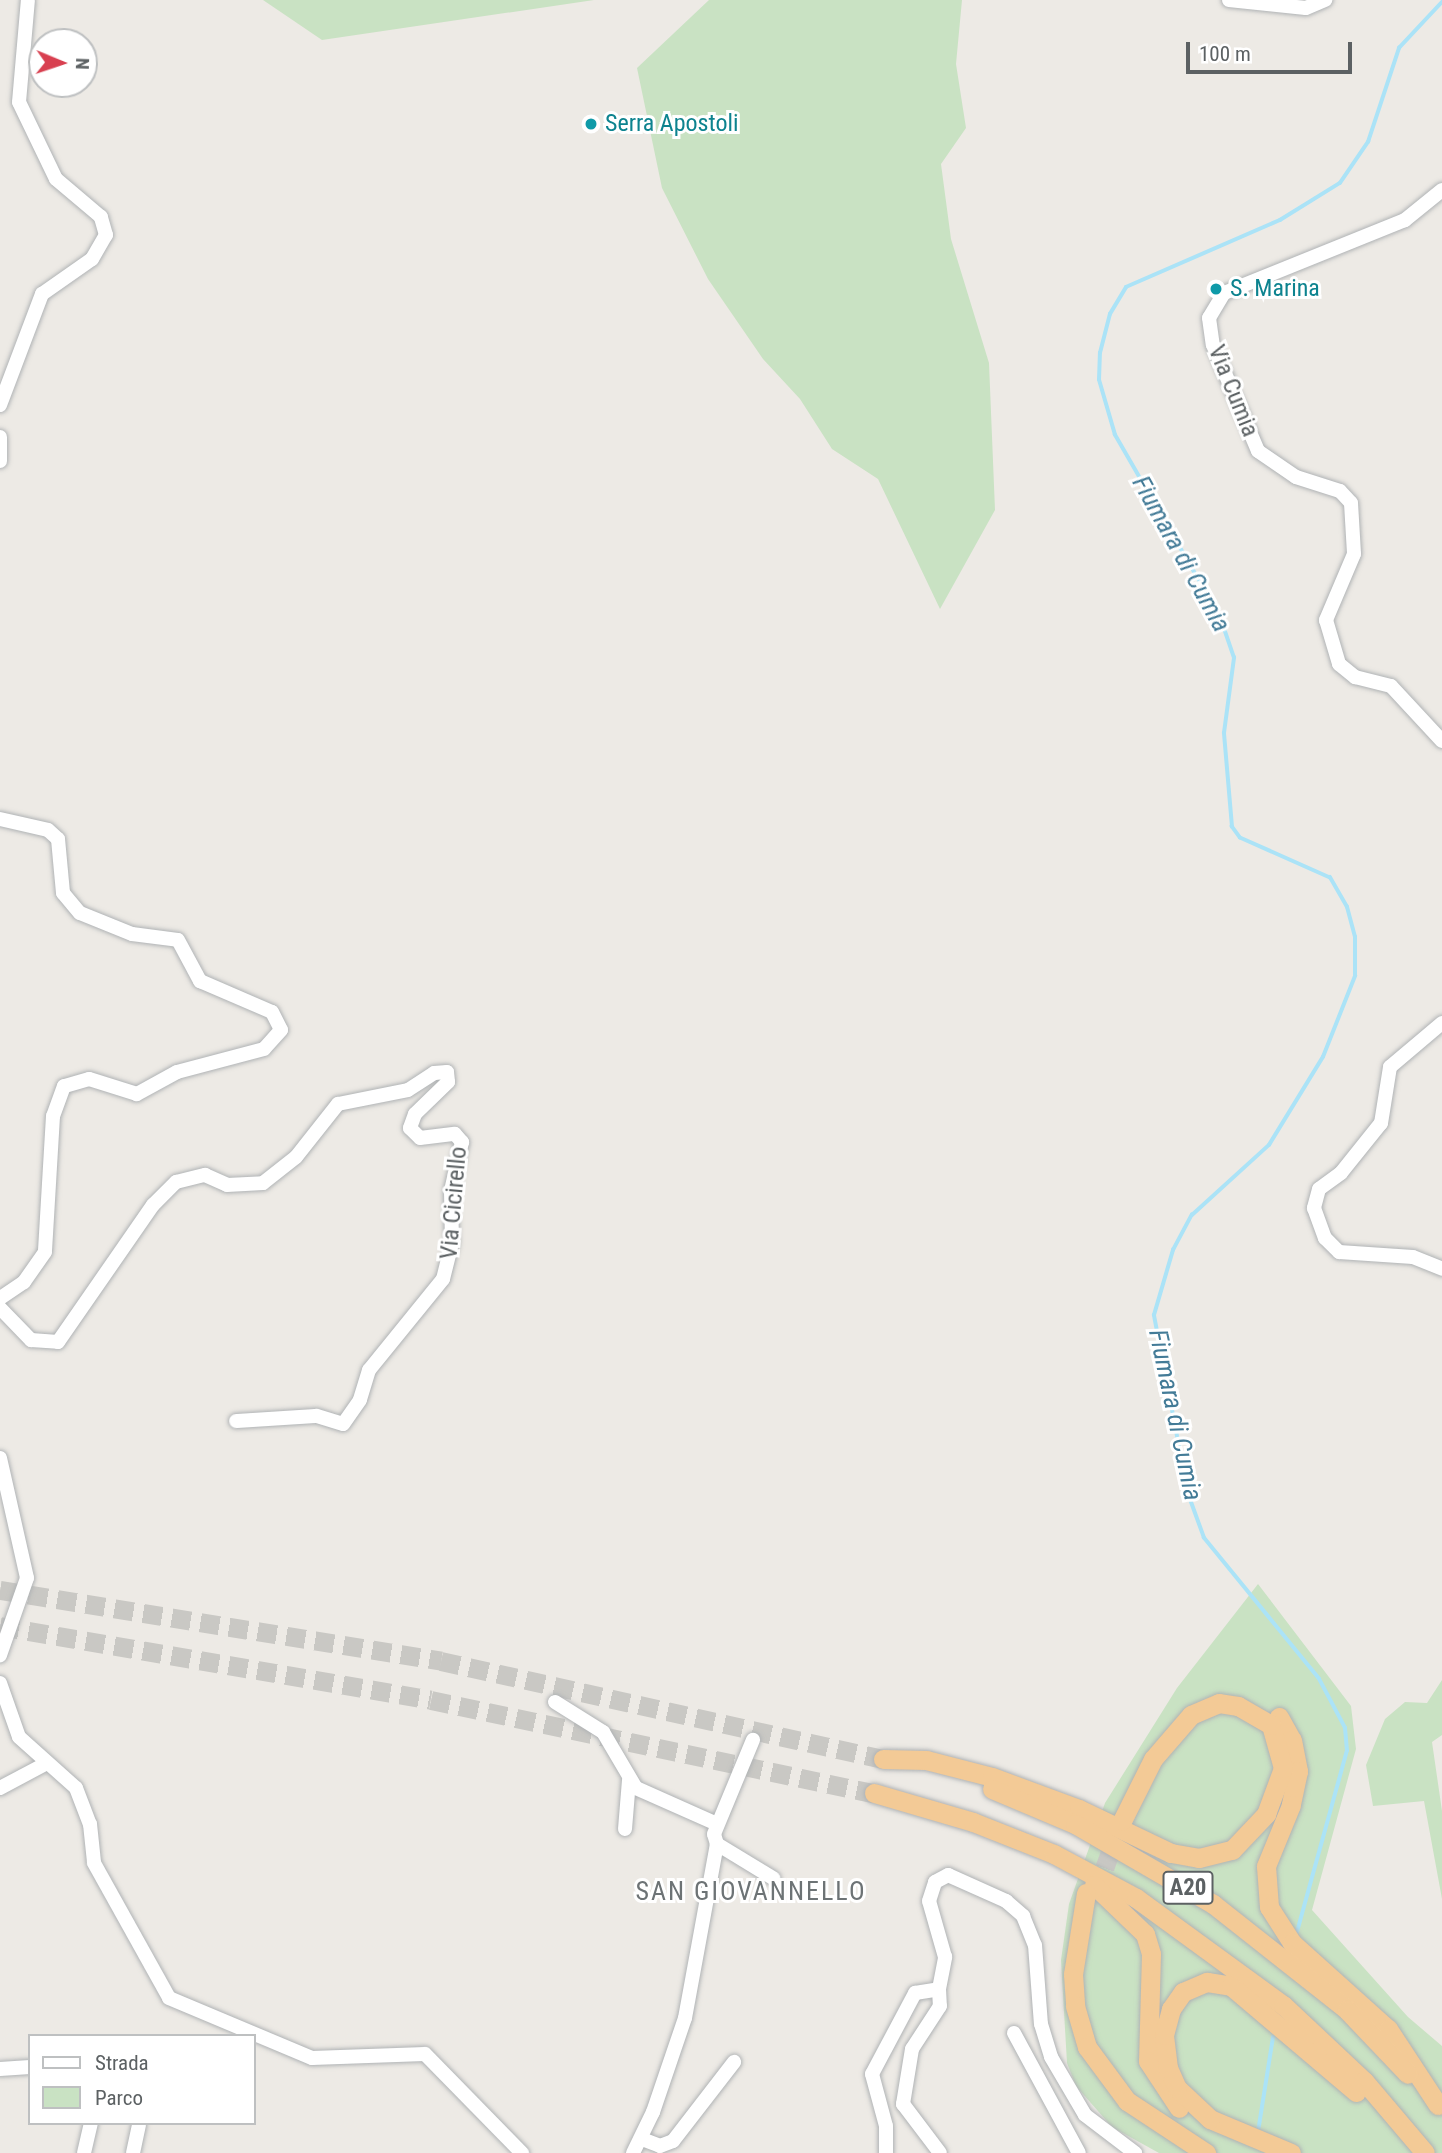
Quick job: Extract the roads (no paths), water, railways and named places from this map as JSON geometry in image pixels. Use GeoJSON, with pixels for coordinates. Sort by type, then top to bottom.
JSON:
{"type":"FeatureCollection","features":[{"type":"Feature","properties":{"kind":"highway","name":"A20"},"geometry":{"type":"LineString","coordinates":[[1229,1696],[1256,1701],[1278,1716],[1292,1740],[1298,1771],[1291,1805],[1266,1866],[1269,1907],[1292,1943],[1388,2029],[1440,2108],[1347,2010],[1287,1960],[1151,1865],[1075,1824],[988,1788],[883,1759],[926,1760],[992,1777],[1079,1809],[1171,1853],[1199,1858],[1232,1850],[1269,1808],[1283,1768],[1271,1725],[1238,1706],[1219,1703],[1191,1715],[1153,1759],[1117,1819],[1146,1754],[1187,1707],[1229,1696]]}},
{"type":"Feature","properties":{"kind":"highway","name":"A20"},"geometry":{"type":"LineString","coordinates":[[874,1793],[973,1822],[1054,1854],[1136,1898],[1250,1978],[1364,2081],[1425,2153]]}},
{"type":"Feature","properties":{"kind":"highway"},"geometry":{"type":"LineString","coordinates":[[1054,1854],[1132,1917],[1144,1934],[1152,1970],[1146,2049],[1159,2085],[1191,2117],[1269,2153]]}},
{"type":"Feature","properties":{"kind":"highway"},"geometry":{"type":"LineString","coordinates":[[1206,2153],[1128,2101],[1087,2047],[1074,2006],[1073,1974],[1090,1896],[1081,1975],[1082,2005],[1094,2044],[1118,2081],[1142,2105],[1220,2153]]}},
{"type":"Feature","properties":{"kind":"highway"},"geometry":{"type":"LineString","coordinates":[[1290,2153],[1210,2119],[1177,2088],[1168,2068],[1164,2035],[1171,2009],[1183,1992],[1207,1982],[1238,1991],[1329,2066],[1417,2153]]}},
{"type":"Feature","properties":{"kind":"street"},"geometry":{"type":"LineString","coordinates":[[0,405],[42,294],[92,259],[106,235],[101,217],[56,179],[19,102],[28,0]]}},
{"type":"Feature","properties":{"kind":"street"},"geometry":{"type":"LineString","coordinates":[[1229,0],[1306,8],[1325,0]]}},
{"type":"Feature","properties":{"kind":"street","name":"Via Cumia"},"geometry":{"type":"LineString","coordinates":[[1442,190],[1405,220],[1224,293],[1212,306],[1209,327],[1258,452],[1296,477],[1340,491],[1351,503],[1354,554],[1325,626],[1339,664],[1349,674],[1391,686],[1442,741]]}},
{"type":"Feature","properties":{"kind":"street"},"geometry":{"type":"LineString","coordinates":[[0,437],[0,461]]}},
{"type":"Feature","properties":{"kind":"street"},"geometry":{"type":"LineString","coordinates":[[0,819],[53,833],[60,846],[63,893],[80,913],[132,934],[178,940],[200,981],[272,1012],[281,1030],[264,1049],[177,1072],[137,1094],[89,1079],[64,1086],[53,1116],[45,1252],[24,1282],[0,1298]]}},
{"type":"Feature","properties":{"kind":"street"},"geometry":{"type":"LineString","coordinates":[[1442,1023],[1390,1067],[1377,1130],[1320,1189],[1314,1208],[1325,1238],[1339,1252],[1413,1257],[1442,1269]]}},
{"type":"Feature","properties":{"kind":"street","name":"Via Cicirello"},"geometry":{"type":"LineString","coordinates":[[0,1308],[30,1339],[58,1342],[147,1213],[176,1182],[205,1175],[227,1185],[264,1183],[296,1157],[338,1104],[408,1090],[434,1073],[447,1072],[448,1082],[415,1114],[410,1128],[420,1138],[455,1134],[462,1142],[450,1196],[450,1261],[440,1284],[369,1370],[360,1400],[344,1424],[316,1416],[236,1421]]}},
{"type":"Feature","properties":{"kind":"street"},"geometry":{"type":"LineString","coordinates":[[0,1458],[27,1578],[24,1597],[0,1655]]}},
{"type":"Feature","properties":{"kind":"street"},"geometry":{"type":"LineString","coordinates":[[0,1683],[15,1730],[76,1788],[90,1824],[94,1863],[169,1998],[255,2034]]}},
{"type":"Feature","properties":{"kind":"street"},"geometry":{"type":"LineString","coordinates":[[555,1702],[603,1732],[629,1780],[644,1794],[717,1824]]}},
{"type":"Feature","properties":{"kind":"street"},"geometry":{"type":"LineString","coordinates":[[633,2153],[642,2139],[685,2018],[717,1844],[717,1824],[753,1740]]}},
{"type":"Feature","properties":{"kind":"street"},"geometry":{"type":"LineString","coordinates":[[0,1788],[47,1763]]}},
{"type":"Feature","properties":{"kind":"street"},"geometry":{"type":"LineString","coordinates":[[625,1829],[629,1780]]}},
{"type":"Feature","properties":{"kind":"street"},"geometry":{"type":"LineString","coordinates":[[717,1844],[773,1878]]}},
{"type":"Feature","properties":{"kind":"street"},"geometry":{"type":"LineString","coordinates":[[940,2153],[903,2104],[912,2049],[940,2006],[939,1989],[946,1957],[929,1901],[935,1882],[948,1875],[999,1897],[1023,1916],[1035,1945],[1041,2024],[1051,2057],[1085,2115],[1135,2153]]}},
{"type":"Feature","properties":{"kind":"street"},"geometry":{"type":"LineString","coordinates":[[886,2153],[886,2126],[872,2074],[915,1993],[939,1989]]}},
{"type":"Feature","properties":{"kind":"street"},"geometry":{"type":"LineString","coordinates":[[1014,2033],[1079,2153]]}},
{"type":"Feature","properties":{"kind":"street"},"geometry":{"type":"LineString","coordinates":[[256,2035],[312,2058],[425,2054],[522,2153]]}},
{"type":"Feature","properties":{"kind":"street"},"geometry":{"type":"LineString","coordinates":[[642,2139],[660,2146],[673,2141],[734,2062]]}},
{"type":"Feature","properties":{"kind":"street"},"geometry":{"type":"LineString","coordinates":[[0,2069],[28,2067]]}},
{"type":"Feature","properties":{"kind":"street"},"geometry":{"type":"LineString","coordinates":[[84,2153],[91,2125]]}},
{"type":"Feature","properties":{"kind":"street"},"geometry":{"type":"LineString","coordinates":[[132,2153],[139,2126]]}},
{"type":"Feature","properties":{"kind":"waterway","name":"Fiumara di Cumia"},"geometry":{"type":"LineString","coordinates":[[1297,1932],[1347,1751],[1345,1728],[1319,1679],[1204,1538],[1188,1494],[1154,1315],[1173,1250],[1192,1215],[1269,1145],[1323,1057],[1355,976],[1355,937],[1347,907],[1330,878],[1240,838],[1232,827],[1224,733],[1234,658],[1220,617],[1115,435],[1099,380],[1100,353],[1110,314],[1126,287],[1280,220],[1340,183],[1368,142],[1399,48],[1442,2]]}},
{"type":"Feature","properties":{"kind":"waterway","name":"Fiumara di Cumia"},"geometry":{"type":"LineString","coordinates":[[1258,2132],[1273,2037]]}},
{"type":"Feature","properties":{"kind":"tunnel"},"geometry":{"type":"LineString","coordinates":[[0,1590],[441,1661],[883,1759]]}},
{"type":"Feature","properties":{"kind":"tunnel"},"geometry":{"type":"LineString","coordinates":[[0,1626],[431,1700],[874,1793]]}},
{"type":"Feature","properties":{"kind":"tunnel"},"geometry":{"type":"LineString","coordinates":[[1095,1895],[1118,1831]]}},
{"type":"Feature","properties":{"kind":"place","name":"Serra Apostoli"},"geometry":{"type":"Point","coordinates":[591,124]}},
{"type":"Feature","properties":{"kind":"place","name":"S. Marina"},"geometry":{"type":"Point","coordinates":[1216,289]}},
{"type":"Feature","properties":{"kind":"district","name":"SAN GIOVANNELLO"},"geometry":{"type":"Point","coordinates":[751,1892]}}]}
